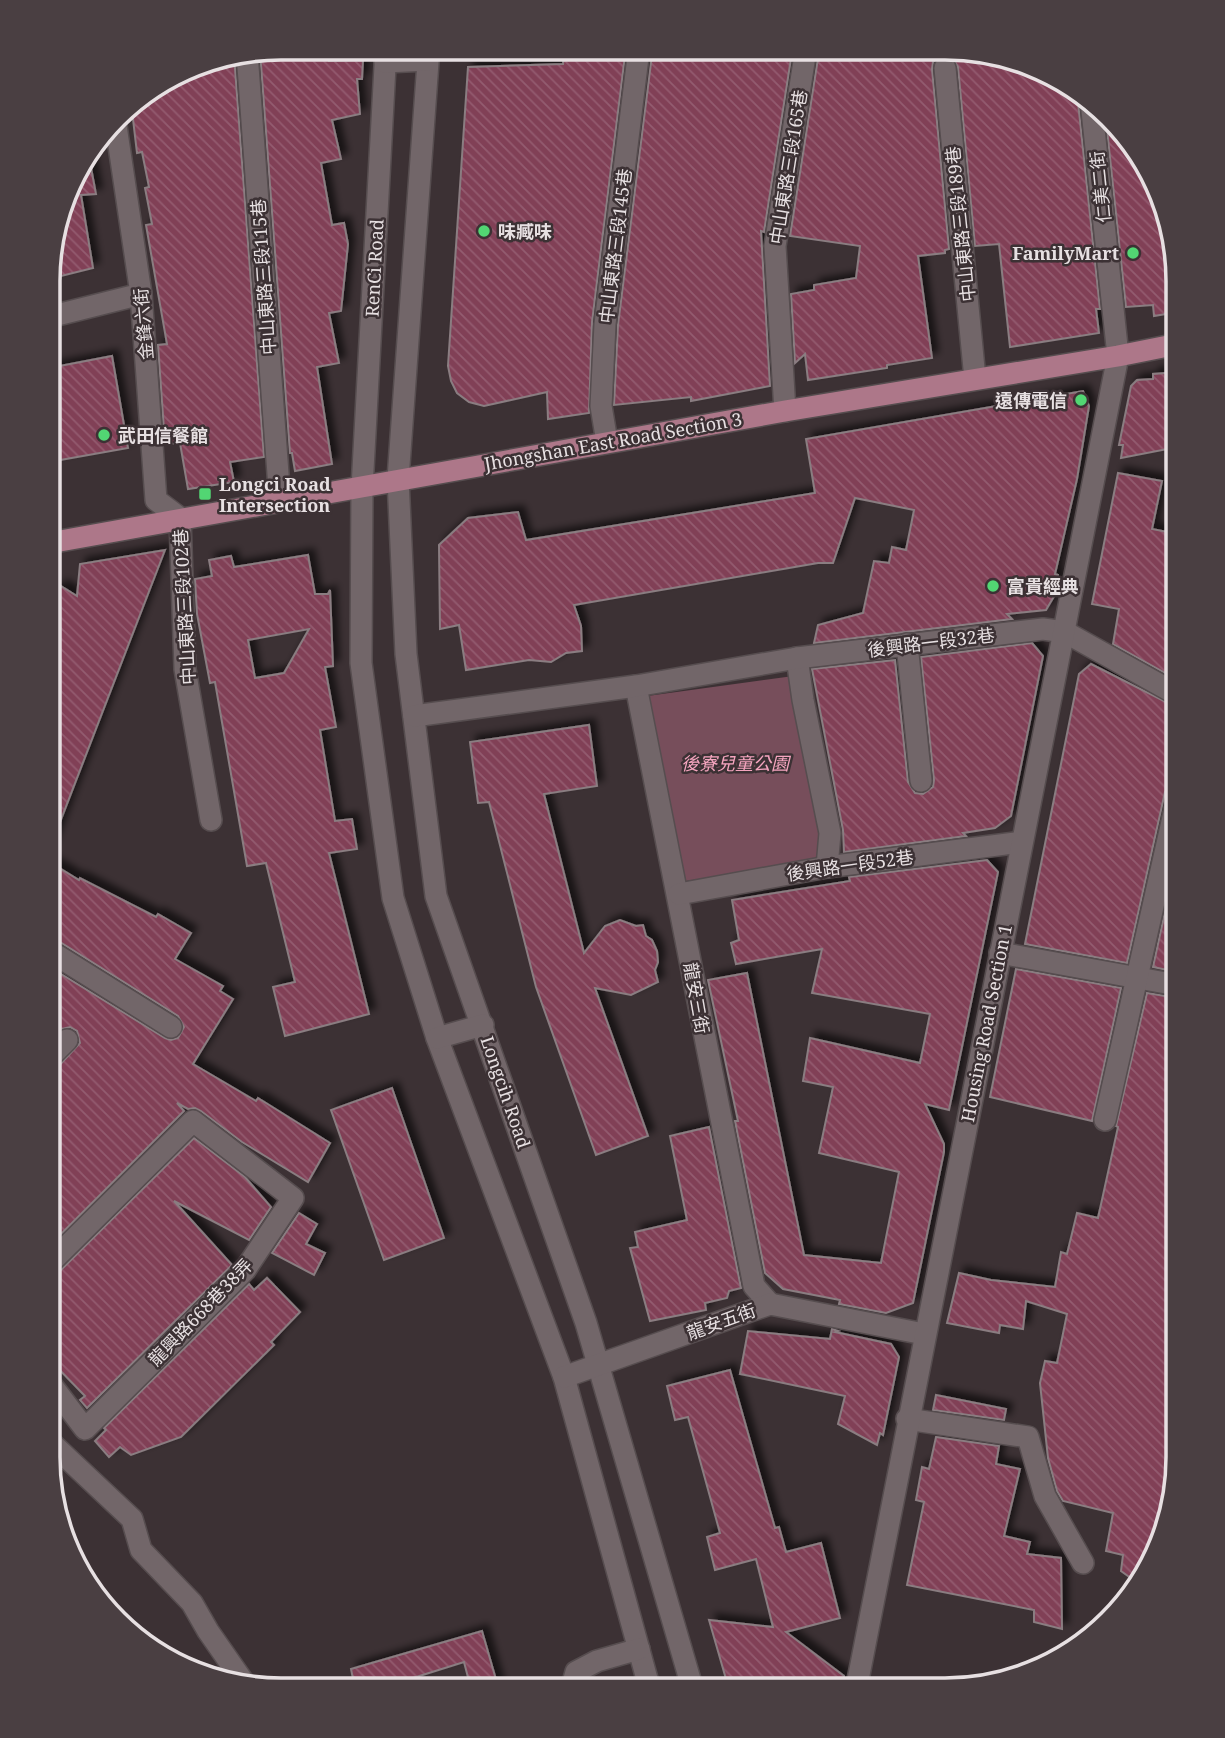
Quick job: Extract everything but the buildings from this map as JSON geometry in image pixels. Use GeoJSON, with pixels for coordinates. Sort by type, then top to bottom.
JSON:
{"type":"FeatureCollection","features":[{"type":"Feature","properties":{"kind":"main road","name":"Jhongshan East Road Section 3"},"geometry":{"type":"LineString","coordinates":[[60,541],[607,442],[1166,346]]}},
{"type":"Feature","properties":{"kind":"street","name":"RenCi Road"},"geometry":{"type":"LineString","coordinates":[[362,488],[385,60]]}},
{"type":"Feature","properties":{"kind":"street"},"geometry":{"type":"LineString","coordinates":[[398,479],[428,60]]}},
{"type":"Feature","properties":{"kind":"street","name":"中山東路三段145巷"},"geometry":{"type":"LineString","coordinates":[[607,442],[601,406],[605,324],[638,60]]}},
{"type":"Feature","properties":{"kind":"street","name":"中山東路三段165巷"},"geometry":{"type":"LineString","coordinates":[[785,411],[775,246],[804,60]]}},
{"type":"Feature","properties":{"kind":"street","name":"中山東路三段115巷"},"geometry":{"type":"LineString","coordinates":[[248,62],[280,501]]}},
{"type":"Feature","properties":{"kind":"street","name":"中山東路三段189巷"},"geometry":{"type":"LineString","coordinates":[[945,68],[975,379]]}},
{"type":"Feature","properties":{"kind":"street","name":"仁美二街"},"geometry":{"type":"LineString","coordinates":[[1093,117],[1118,356]]}},
{"type":"Feature","properties":{"kind":"street","name":"金鋒六街"},"geometry":{"type":"LineString","coordinates":[[117,132],[141,294],[156,500],[180,518]]}},
{"type":"Feature","properties":{"kind":"street"},"geometry":{"type":"LineString","coordinates":[[60,314],[141,294]]}},
{"type":"Feature","properties":{"kind":"street","name":"Housing Road Section 1"},"geometry":{"type":"LineString","coordinates":[[858,1678],[907,1419],[1118,356]]}},
{"type":"Feature","properties":{"kind":"street","name":"Longcih Road"},"geometry":{"type":"LineString","coordinates":[[398,479],[406,654],[436,896],[586,1323],[689,1678]]}},
{"type":"Feature","properties":{"kind":"street"},"geometry":{"type":"LineString","coordinates":[[362,488],[361,663],[393,898],[437,1038],[564,1377],[647,1678]]}},
{"type":"Feature","properties":{"kind":"street","name":"中山東路三段102巷"},"geometry":{"type":"LineString","coordinates":[[180,518],[184,669],[211,820]]}},
{"type":"Feature","properties":{"kind":"street","name":"後興路一段32巷"},"geometry":{"type":"LineString","coordinates":[[414,716],[636,686],[797,658],[1042,629],[1065,632]]}},
{"type":"Feature","properties":{"kind":"street"},"geometry":{"type":"LineString","coordinates":[[1065,632],[1166,688]]}},
{"type":"Feature","properties":{"kind":"street"},"geometry":{"type":"LineString","coordinates":[[907,644],[921,781]]}},
{"type":"Feature","properties":{"kind":"street"},"geometry":{"type":"LineString","coordinates":[[797,658],[830,833],[827,867]]}},
{"type":"Feature","properties":{"kind":"street","name":"龍安三街"},"geometry":{"type":"LineString","coordinates":[[636,686],[754,1286],[770,1304]]}},
{"type":"Feature","properties":{"kind":"street","name":"後興路一段52巷"},"geometry":{"type":"LineString","coordinates":[[679,894],[827,867],[1022,842]]}},
{"type":"Feature","properties":{"kind":"street"},"geometry":{"type":"LineString","coordinates":[[1105,1120],[1166,850]]}},
{"type":"Feature","properties":{"kind":"street"},"geometry":{"type":"LineString","coordinates":[[1000,953],[1165,982]]}},
{"type":"Feature","properties":{"kind":"street"},"geometry":{"type":"LineString","coordinates":[[60,958],[171,1027]]}},
{"type":"Feature","properties":{"kind":"street"},"geometry":{"type":"LineString","coordinates":[[437,1038],[483,1025]]}},
{"type":"Feature","properties":{"kind":"street"},"geometry":{"type":"LineString","coordinates":[[60,1047],[67,1040]]}},
{"type":"Feature","properties":{"kind":"street","name":"龍興路668巷38弄"},"geometry":{"type":"LineString","coordinates":[[60,1253],[193,1121],[293,1198],[245,1270],[85,1429],[60,1396]]}},
{"type":"Feature","properties":{"kind":"street","name":"龍安五街"},"geometry":{"type":"LineString","coordinates":[[564,1377],[770,1304],[925,1334]]}},
{"type":"Feature","properties":{"kind":"street"},"geometry":{"type":"LineString","coordinates":[[907,1419],[1028,1437],[1045,1496],[1083,1563]]}},
{"type":"Feature","properties":{"kind":"street"},"geometry":{"type":"LineString","coordinates":[[60,1451],[132,1520],[141,1550],[192,1604],[239,1674]]}},
{"type":"Feature","properties":{"kind":"street"},"geometry":{"type":"LineString","coordinates":[[574,1678],[576,1672],[597,1661],[639,1650]]}},
{"type":"Feature","properties":{"kind":"green space","name":"後寮兒童公園"},"geometry":{"type":"Polygon","coordinates":[[[801,675],[823,836],[815,860],[686,881],[640,697],[801,675]]]}},
{"type":"Feature","properties":{"kind":"place","name":"味臧味"},"geometry":{"type":"Point","coordinates":[484,231]}},
{"type":"Feature","properties":{"kind":"place","name":"FamilyMart"},"geometry":{"type":"Point","coordinates":[1133,253]}},
{"type":"Feature","properties":{"kind":"place","name":"遠傳電信"},"geometry":{"type":"Point","coordinates":[1081,400]}},
{"type":"Feature","properties":{"kind":"place","name":"武田信餐館"},"geometry":{"type":"Point","coordinates":[104,435]}},
{"type":"Feature","properties":{"kind":"place","name":"Longci Road Intersection"},"geometry":{"type":"Point","coordinates":[205,494]}},
{"type":"Feature","properties":{"kind":"place","name":"富貴經典"},"geometry":{"type":"Point","coordinates":[993,586]}}]}
